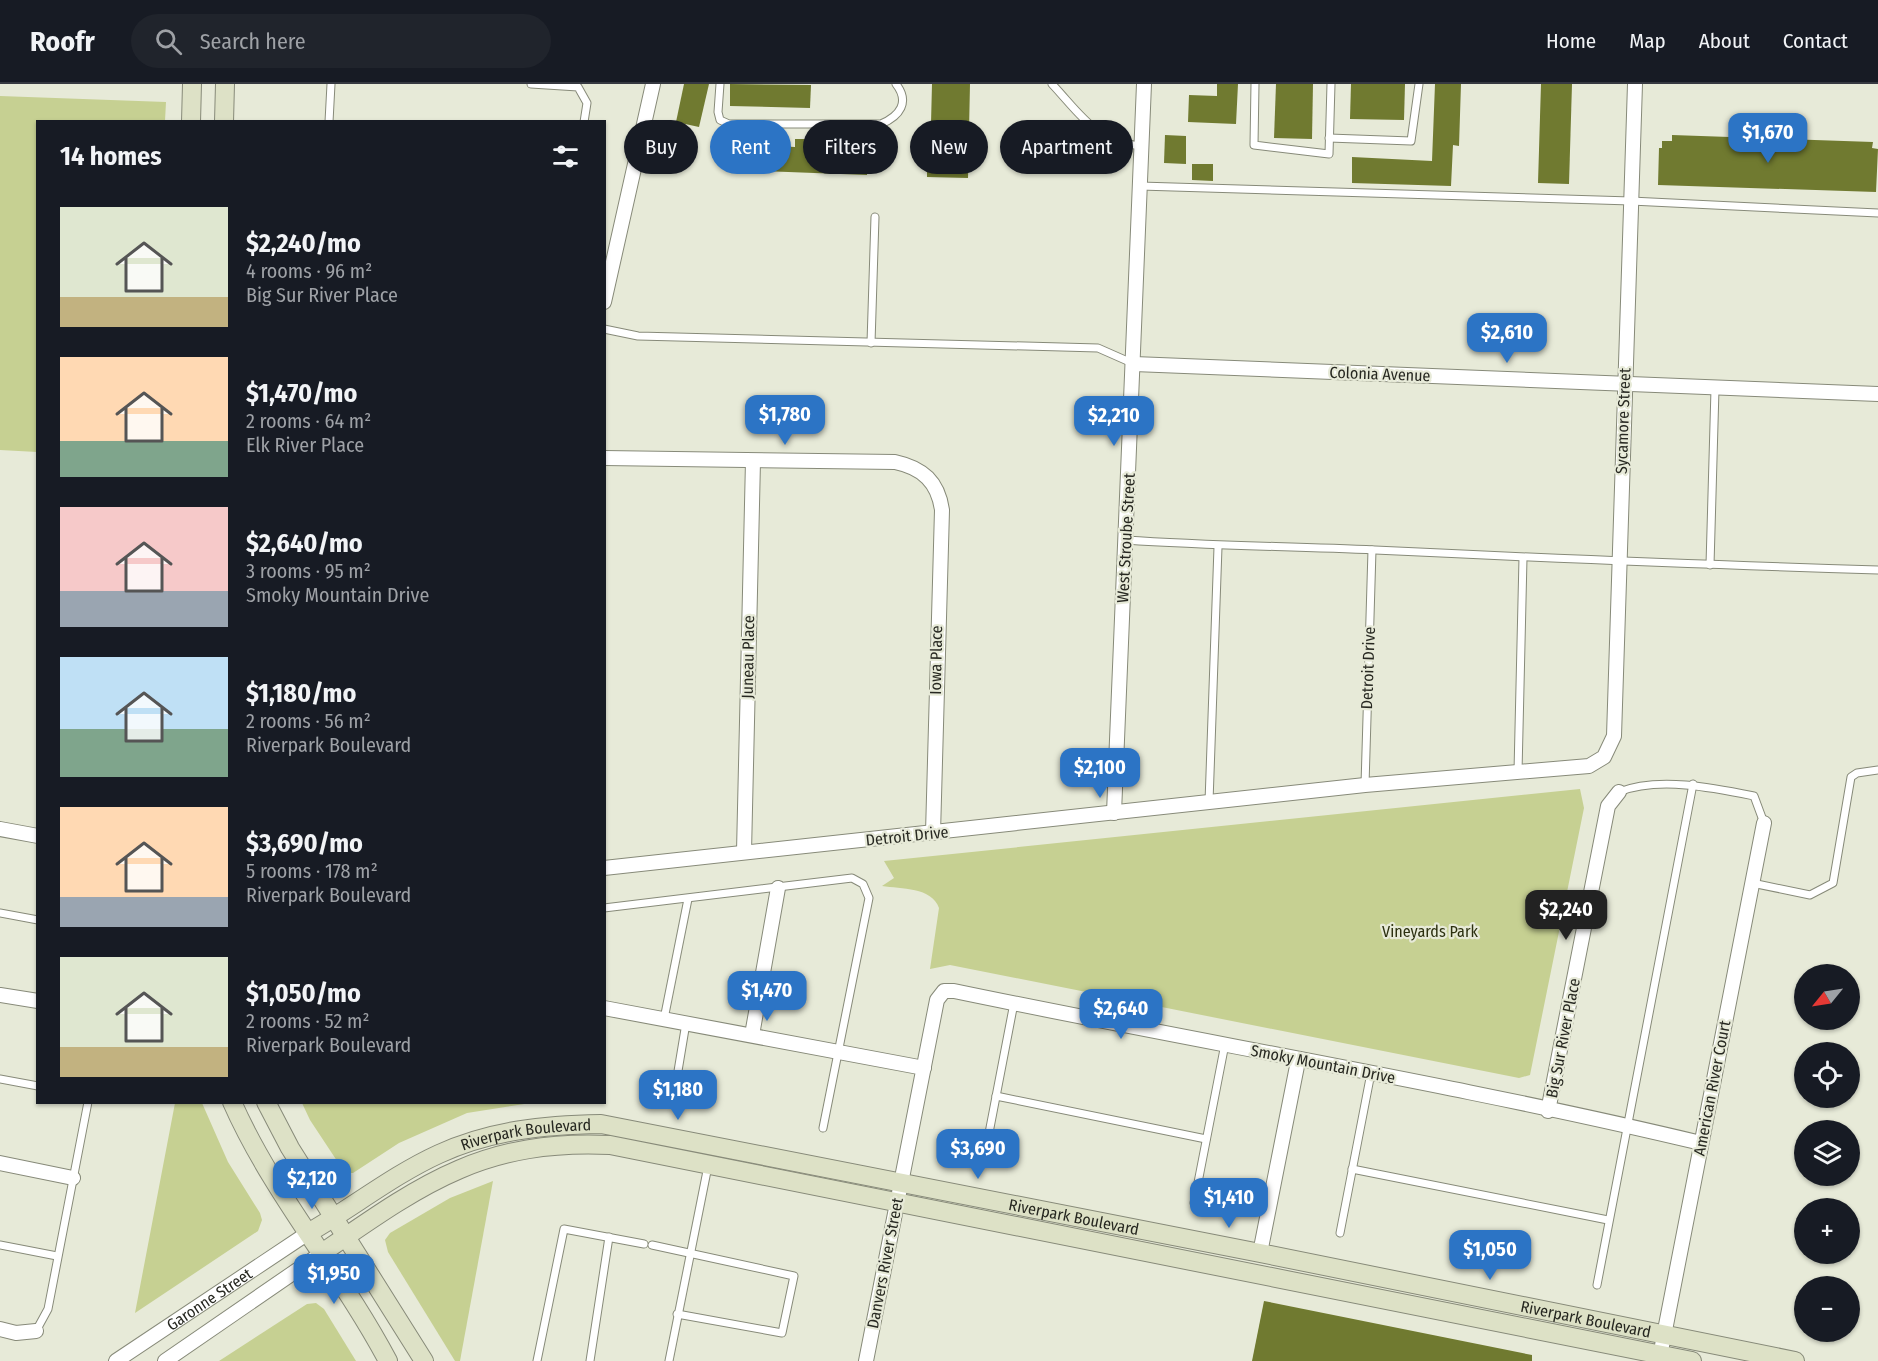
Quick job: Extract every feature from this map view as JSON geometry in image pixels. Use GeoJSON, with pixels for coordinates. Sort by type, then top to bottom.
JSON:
{"type":"FeatureCollection","features":[{"type":"Feature","properties":{"kind":"street"},"geometry":{"type":"LineString","coordinates":[[191,120],[192,84]]}},
{"type":"Feature","properties":{"kind":"street"},"geometry":{"type":"LineString","coordinates":[[224,120],[225,84]]}},
{"type":"Feature","properties":{"kind":"street"},"geometry":{"type":"LineString","coordinates":[[606,285],[653,84]]}},
{"type":"Feature","properties":{"kind":"street","name":"West Stroube Street"},"geometry":{"type":"LineString","coordinates":[[1114,813],[1144,84]]}},
{"type":"Feature","properties":{"kind":"street","name":"Sycamore Street"},"geometry":{"type":"LineString","coordinates":[[1604,757],[1614,736],[1635,84]]}},
{"type":"Feature","properties":{"kind":"street","name":"Colonia Avenue"},"geometry":{"type":"LineString","coordinates":[[1134,364],[1878,394]]}},
{"type":"Feature","properties":{"kind":"street"},"geometry":{"type":"LineString","coordinates":[[606,458],[753,461]]}},
{"type":"Feature","properties":{"kind":"street","name":"Iowa Place"},"geometry":{"type":"LineString","coordinates":[[753,461],[896,462],[910,465],[923,472],[937,489],[942,510],[933,833]]}},
{"type":"Feature","properties":{"kind":"street","name":"Juneau Place"},"geometry":{"type":"LineString","coordinates":[[744,852],[753,461]]}},
{"type":"Feature","properties":{"kind":"street","name":"Detroit Drive"},"geometry":{"type":"LineString","coordinates":[[606,868],[1209,804],[1365,785],[1589,766],[1604,757]]}},
{"type":"Feature","properties":{"kind":"street","name":"Big Sur River Place"},"geometry":{"type":"LineString","coordinates":[[1548,1111],[1608,806],[1619,792]]}},
{"type":"Feature","properties":{"kind":"street","name":"American River Court"},"geometry":{"type":"LineString","coordinates":[[1659,1358],[1764,823]]}},
{"type":"Feature","properties":{"kind":"street"},"geometry":{"type":"LineString","coordinates":[[0,829],[36,836]]}},
{"type":"Feature","properties":{"kind":"street"},"geometry":{"type":"LineString","coordinates":[[752,1035],[778,888]]}},
{"type":"Feature","properties":{"kind":"street","name":"Smoky Mountain Drive"},"geometry":{"type":"LineString","coordinates":[[944,991],[954,991],[1225,1044],[1298,1061],[1371,1073],[1548,1111],[1626,1125],[1701,1143]]}},
{"type":"Feature","properties":{"kind":"street","name":"Danvers River Street"},"geometry":{"type":"LineString","coordinates":[[866,1361],[937,999],[944,991]]}},
{"type":"Feature","properties":{"kind":"street"},"geometry":{"type":"LineString","coordinates":[[0,994],[36,1001]]}},
{"type":"Feature","properties":{"kind":"street"},"geometry":{"type":"LineString","coordinates":[[606,1008],[924,1068]]}},
{"type":"Feature","properties":{"kind":"street"},"geometry":{"type":"LineString","coordinates":[[1260,1253],[1298,1061]]}},
{"type":"Feature","properties":{"kind":"street"},"geometry":{"type":"LineString","coordinates":[[233,1104],[258,1155],[322,1253],[388,1361]]}},
{"type":"Feature","properties":{"kind":"street"},"geometry":{"type":"LineString","coordinates":[[267,1104],[290,1148],[424,1361]]}},
{"type":"Feature","properties":{"kind":"street","name":"Riverpark Boulevard"},"geometry":{"type":"LineString","coordinates":[[334,1218],[440,1154],[491,1135],[540,1126],[602,1124],[1794,1361]]}},
{"type":"Feature","properties":{"kind":"street","name":"Riverpark Boulevard"},"geometry":{"type":"LineString","coordinates":[[322,1253],[446,1174],[476,1162],[526,1148],[571,1143],[609,1145],[709,1163],[897,1204],[1659,1358],[1692,1361]]}},
{"type":"Feature","properties":{"kind":"street"},"geometry":{"type":"LineString","coordinates":[[0,1162],[73,1178]]}},
{"type":"Feature","properties":{"kind":"street","name":"Garonne Street"},"geometry":{"type":"LineString","coordinates":[[116,1361],[334,1218]]}},
{"type":"Feature","properties":{"kind":"street","name":"Garonne Street"},"geometry":{"type":"LineString","coordinates":[[165,1361],[322,1253]]}},
{"type":"Feature","properties":{"kind":"street"},"geometry":{"type":"LineString","coordinates":[[0,1329],[16,1333],[36,1331]]}},
{"type":"Feature","properties":{"kind":"lane"},"geometry":{"type":"LineString","coordinates":[[329,120],[331,84]]}},
{"type":"Feature","properties":{"kind":"lane"},"geometry":{"type":"LineString","coordinates":[[531,84],[578,87],[587,103],[584,120]]}},
{"type":"Feature","properties":{"kind":"lane"},"geometry":{"type":"LineString","coordinates":[[720,84],[718,112],[720,120],[729,124],[881,124],[896,118],[903,107],[902,92],[896,84]]}},
{"type":"Feature","properties":{"kind":"lane"},"geometry":{"type":"LineString","coordinates":[[1052,84],[1102,136],[1123,144],[1140,146]]}},
{"type":"Feature","properties":{"kind":"lane"},"geometry":{"type":"LineString","coordinates":[[1255,84],[1254,145],[1329,154],[1331,84]]}},
{"type":"Feature","properties":{"kind":"lane"},"geometry":{"type":"LineString","coordinates":[[1329,138],[1411,141],[1419,84]]}},
{"type":"Feature","properties":{"kind":"lane"},"geometry":{"type":"LineString","coordinates":[[1139,186],[1631,201],[1878,213]]}},
{"type":"Feature","properties":{"kind":"lane"},"geometry":{"type":"LineString","coordinates":[[871,343],[875,217]]}},
{"type":"Feature","properties":{"kind":"lane"},"geometry":{"type":"LineString","coordinates":[[606,329],[638,336],[1098,348],[1134,364]]}},
{"type":"Feature","properties":{"kind":"lane"},"geometry":{"type":"LineString","coordinates":[[1710,565],[1715,389]]}},
{"type":"Feature","properties":{"kind":"lane"},"geometry":{"type":"LineString","coordinates":[[1126,540],[1218,547],[1372,550],[1618,563],[1878,570]]}},
{"type":"Feature","properties":{"kind":"lane"},"geometry":{"type":"LineString","coordinates":[[1209,804],[1218,547]]}},
{"type":"Feature","properties":{"kind":"lane","name":"Detroit Drive"},"geometry":{"type":"LineString","coordinates":[[1365,785],[1372,550]]}},
{"type":"Feature","properties":{"kind":"lane"},"geometry":{"type":"LineString","coordinates":[[1518,772],[1523,558]]}},
{"type":"Feature","properties":{"kind":"lane"},"geometry":{"type":"LineString","coordinates":[[1752,883],[1810,895],[1833,883],[1851,777],[1857,773],[1878,770]]}},
{"type":"Feature","properties":{"kind":"lane"},"geometry":{"type":"LineString","coordinates":[[1597,1285],[1693,784]]}},
{"type":"Feature","properties":{"kind":"lane"},"geometry":{"type":"LineString","coordinates":[[1619,792],[1633,788],[1693,784],[1754,796],[1764,823]]}},
{"type":"Feature","properties":{"kind":"lane"},"geometry":{"type":"LineString","coordinates":[[606,908],[852,878],[862,885],[869,898],[823,1128]]}},
{"type":"Feature","properties":{"kind":"lane"},"geometry":{"type":"LineString","coordinates":[[664,1018],[688,899]]}},
{"type":"Feature","properties":{"kind":"lane"},"geometry":{"type":"LineString","coordinates":[[0,914],[36,920]]}},
{"type":"Feature","properties":{"kind":"lane"},"geometry":{"type":"LineString","coordinates":[[984,1159],[1014,1003]]}},
{"type":"Feature","properties":{"kind":"lane"},"geometry":{"type":"LineString","coordinates":[[674,1095],[686,1023]]}},
{"type":"Feature","properties":{"kind":"lane"},"geometry":{"type":"LineString","coordinates":[[1194,1203],[1225,1044]]}},
{"type":"Feature","properties":{"kind":"lane"},"geometry":{"type":"LineString","coordinates":[[1340,1233],[1371,1073]]}},
{"type":"Feature","properties":{"kind":"lane"},"geometry":{"type":"LineString","coordinates":[[0,1079],[36,1086]]}},
{"type":"Feature","properties":{"kind":"lane"},"geometry":{"type":"LineString","coordinates":[[996,1096],[1206,1139]]}},
{"type":"Feature","properties":{"kind":"lane"},"geometry":{"type":"LineString","coordinates":[[36,1331],[48,1309],[88,1104]]}},
{"type":"Feature","properties":{"kind":"lane"},"geometry":{"type":"LineString","coordinates":[[669,1361],[689,1252],[709,1163]]}},
{"type":"Feature","properties":{"kind":"lane"},"geometry":{"type":"LineString","coordinates":[[1352,1168],[1608,1220]]}},
{"type":"Feature","properties":{"kind":"lane"},"geometry":{"type":"LineString","coordinates":[[537,1361],[564,1229],[644,1244]]}},
{"type":"Feature","properties":{"kind":"lane"},"geometry":{"type":"LineString","coordinates":[[590,1361],[609,1237]]}},
{"type":"Feature","properties":{"kind":"lane"},"geometry":{"type":"LineString","coordinates":[[0,1245],[57,1256]]}},
{"type":"Feature","properties":{"kind":"lane"},"geometry":{"type":"LineString","coordinates":[[652,1245],[794,1276],[782,1333],[677,1314]]}},
{"type":"Feature","properties":{"kind":"green space"},"geometry":{"type":"Polygon","coordinates":[[[0,96],[166,102],[165,120],[36,120],[36,452],[0,450],[0,96]]]}},
{"type":"Feature","properties":{"kind":"green space","name":"Vineyards Park"},"geometry":{"type":"Polygon","coordinates":[[[1580,789],[1584,808],[1530,1075],[1519,1078],[950,965],[930,969],[939,908],[935,901],[930,896],[915,890],[882,886],[894,878],[884,861],[1580,789]]]}},
{"type":"Feature","properties":{"kind":"green space"},"geometry":{"type":"Polygon","coordinates":[[[175,1104],[202,1104],[228,1162],[260,1213],[262,1220],[258,1231],[135,1313],[175,1104]]]}},
{"type":"Feature","properties":{"kind":"green space"},"geometry":{"type":"Polygon","coordinates":[[[302,1104],[525,1104],[467,1113],[399,1143],[353,1173],[345,1173],[310,1120],[302,1104]]]}},
{"type":"Feature","properties":{"kind":"green space"},"geometry":{"type":"Polygon","coordinates":[[[493,1181],[460,1361],[455,1361],[388,1252],[385,1240],[390,1233],[450,1198],[493,1181]]]}},
{"type":"Feature","properties":{"kind":"green space"},"geometry":{"type":"Polygon","coordinates":[[[316,1303],[324,1309],[356,1361],[219,1361],[307,1304],[316,1303]]]}},
{"type":"Feature","properties":{"kind":"building"},"geometry":{"type":"Polygon","coordinates":[[[684,84],[709,84],[699,127],[698,120],[676,120],[684,84]]]}},
{"type":"Feature","properties":{"kind":"building"},"geometry":{"type":"Polygon","coordinates":[[[730,84],[811,85],[810,108],[730,106],[730,84]]]}},
{"type":"Feature","properties":{"kind":"building"},"geometry":{"type":"Polygon","coordinates":[[[932,84],[970,84],[969,120],[931,120],[932,84]]]}},
{"type":"Feature","properties":{"kind":"building"},"geometry":{"type":"Polygon","coordinates":[[[1217,84],[1238,84],[1236,124],[1188,122],[1189,95],[1217,96],[1217,84]]]}},
{"type":"Feature","properties":{"kind":"building"},"geometry":{"type":"Polygon","coordinates":[[[1276,84],[1313,84],[1312,139],[1274,138],[1276,84]]]}},
{"type":"Feature","properties":{"kind":"building"},"geometry":{"type":"Polygon","coordinates":[[[1351,84],[1405,84],[1404,120],[1350,119],[1351,84]]]}},
{"type":"Feature","properties":{"kind":"building"},"geometry":{"type":"Polygon","coordinates":[[[1435,84],[1461,84],[1459,146],[1453,145],[1451,186],[1352,183],[1352,157],[1432,161],[1435,84]]]}},
{"type":"Feature","properties":{"kind":"building"},"geometry":{"type":"Polygon","coordinates":[[[1541,84],[1572,84],[1569,184],[1538,183],[1541,84]]]}},
{"type":"Feature","properties":{"kind":"building"},"geometry":{"type":"Polygon","coordinates":[[[1165,135],[1186,136],[1186,164],[1164,163],[1165,135]]]}},
{"type":"Feature","properties":{"kind":"building"},"geometry":{"type":"Polygon","coordinates":[[[1672,135],[1873,142],[1872,148],[1878,149],[1876,192],[1658,185],[1659,148],[1662,148],[1662,141],[1672,141],[1672,135]]]}},
{"type":"Feature","properties":{"kind":"building"},"geometry":{"type":"Polygon","coordinates":[[[795,139],[803,139],[803,173],[791,172],[791,147],[795,147],[795,139]]]}},
{"type":"Feature","properties":{"kind":"building"},"geometry":{"type":"Polygon","coordinates":[[[1192,164],[1213,164],[1213,181],[1192,180],[1192,164]]]}},
{"type":"Feature","properties":{"kind":"building"},"geometry":{"type":"Polygon","coordinates":[[[927,174],[968,174],[968,178],[927,177],[927,174]]]}},
{"type":"Feature","properties":{"kind":"building"},"geometry":{"type":"Polygon","coordinates":[[[1264,1301],[1532,1355],[1532,1361],[1252,1361],[1264,1301]]]}}]}
